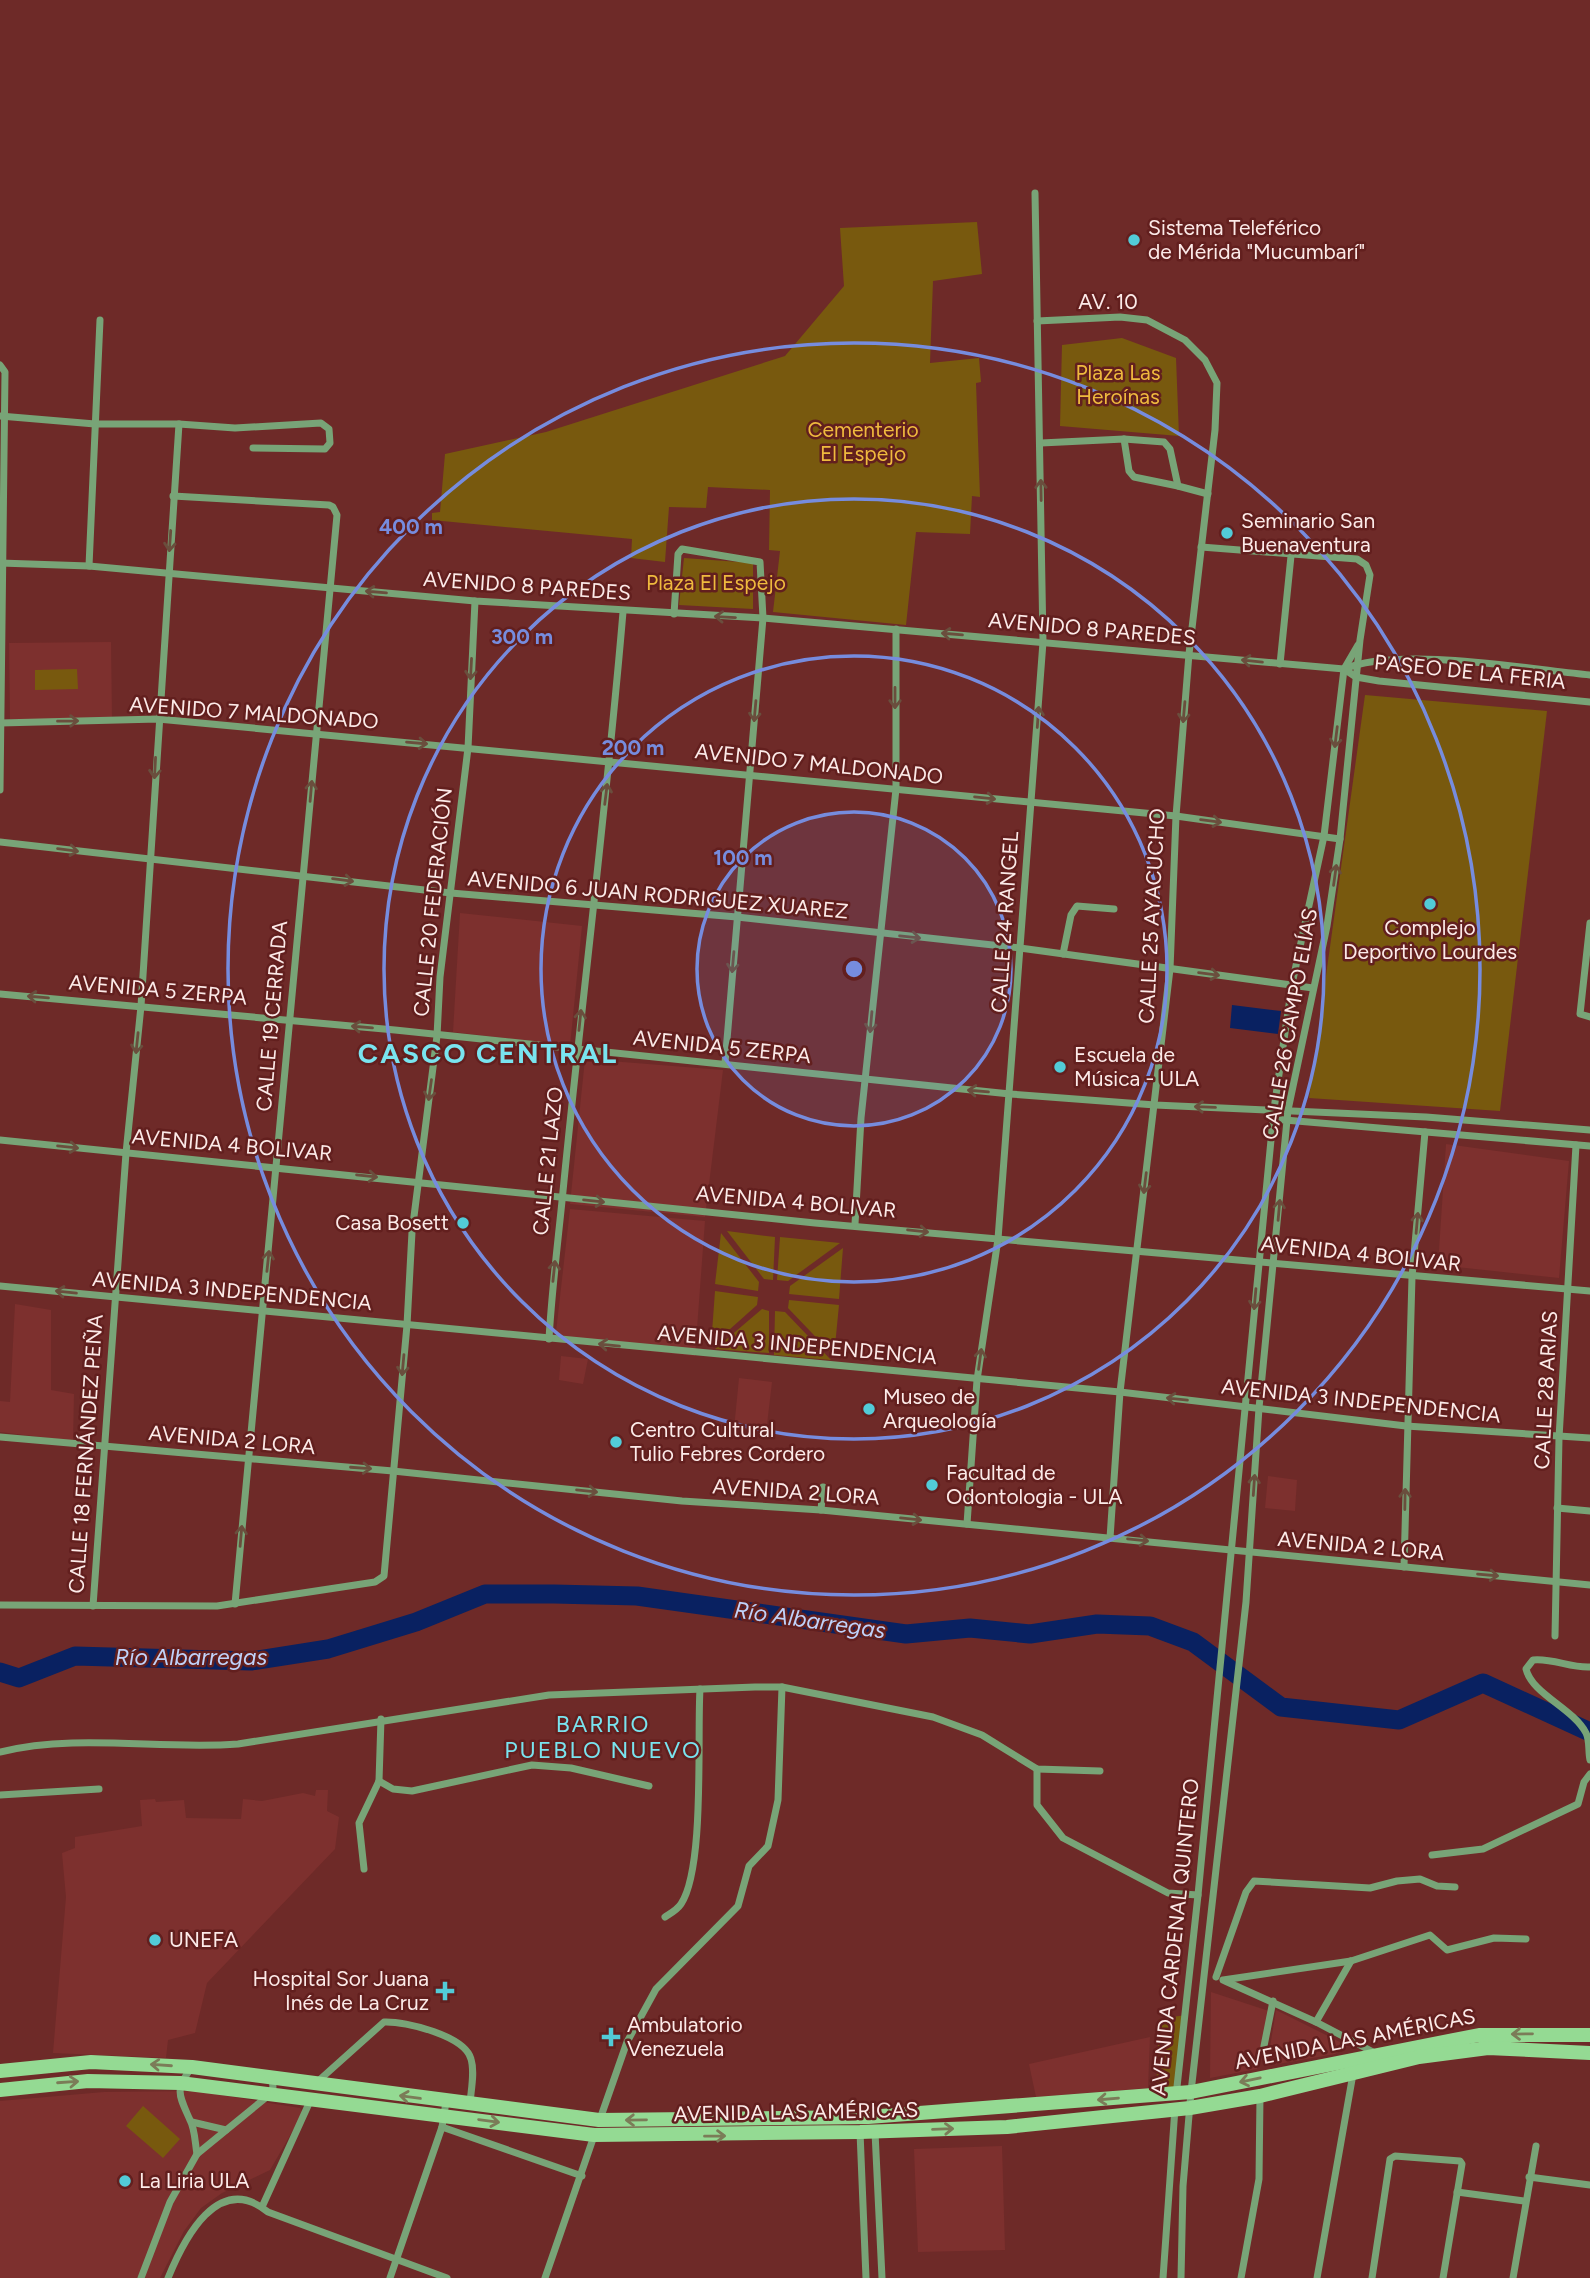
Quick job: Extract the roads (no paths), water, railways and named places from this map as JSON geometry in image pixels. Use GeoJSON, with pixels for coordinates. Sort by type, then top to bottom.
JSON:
{"type":"FeatureCollection","features":[{"type":"Feature","properties":{"kind":"street","name":"CALLE 24 RANGEL"},"geometry":{"type":"LineString","coordinates":[[967,1524],[977,1380],[998,1239],[1043,642],[1035,193]]}},
{"type":"Feature","properties":{"kind":"street","name":"AV. 10"},"geometry":{"type":"LineString","coordinates":[[1037,321],[1119,317],[1147,320],[1175,333],[1205,360],[1217,383],[1208,494]]}},
{"type":"Feature","properties":{"kind":"street"},"geometry":{"type":"LineString","coordinates":[[89,566],[100,320]]}},
{"type":"Feature","properties":{"kind":"street"},"geometry":{"type":"LineString","coordinates":[[0,790],[3,368]]}},
{"type":"Feature","properties":{"kind":"street"},"geometry":{"type":"LineString","coordinates":[[2,416],[95,424],[179,424],[244,428],[321,422],[330,429],[330,443],[326,449],[253,448]]}},
{"type":"Feature","properties":{"kind":"street","name":"CALLE 18 FERNÁNDEZ PEÑA"},"geometry":{"type":"LineString","coordinates":[[93,1606],[114,1297],[141,1006],[167,573],[179,424]]}},
{"type":"Feature","properties":{"kind":"street"},"geometry":{"type":"LineString","coordinates":[[1041,443],[1125,439],[1167,444],[1178,486]]}},
{"type":"Feature","properties":{"kind":"street"},"geometry":{"type":"LineString","coordinates":[[1125,439],[1129,471],[1134,477],[1208,494]]}},
{"type":"Feature","properties":{"kind":"street","name":"CALLE 25 AYACUCHO"},"geometry":{"type":"LineString","coordinates":[[1110,1538],[1120,1392],[1170,969],[1175,817],[1189,654],[1208,494]]}},
{"type":"Feature","properties":{"kind":"street","name":"CALLE 19 CERRADA"},"geometry":{"type":"LineString","coordinates":[[173,496],[329,505],[337,515],[235,1604]]}},
{"type":"Feature","properties":{"kind":"street"},"geometry":{"type":"LineString","coordinates":[[1201,547],[1291,556],[1280,664]]}},
{"type":"Feature","properties":{"kind":"street"},"geometry":{"type":"LineString","coordinates":[[674,614],[680,550],[758,560],[764,618],[725,1063]]}},
{"type":"Feature","properties":{"kind":"street","name":"CALLE 26 CAMPO ELÍAS"},"geometry":{"type":"LineString","coordinates":[[1246,1602],[1259,1408],[1288,1110],[1327,926],[1340,839],[1360,640],[1370,575],[1366,565],[1356,559],[1291,556]]}},
{"type":"Feature","properties":{"kind":"street","name":"AVENIDO 8 PAREDES"},"geometry":{"type":"LineString","coordinates":[[1,563],[89,566],[623,612],[764,618],[1344,669]]}},
{"type":"Feature","properties":{"kind":"street","name":"CALLE 20 FEDERACIÓN"},"geometry":{"type":"LineString","coordinates":[[235,1604],[380,1580],[386,1570],[417,1181],[437,1036],[468,748],[475,601]]}},
{"type":"Feature","properties":{"kind":"street","name":"CALLE 21 LAZO"},"geometry":{"type":"LineString","coordinates":[[549,1339],[592,905],[611,762],[623,612]]}},
{"type":"Feature","properties":{"kind":"street"},"geometry":{"type":"LineString","coordinates":[[855,1224],[861,1118],[895,789],[896,629]]}},
{"type":"Feature","properties":{"kind":"street"},"geometry":{"type":"LineString","coordinates":[[1344,669],[1360,640]]}},
{"type":"Feature","properties":{"kind":"street","name":"PASEO DE LA FERIA"},"geometry":{"type":"LineString","coordinates":[[1344,669],[1358,663],[1456,661],[1590,675]]}},
{"type":"Feature","properties":{"kind":"street","name":"CALLE 26 CAMPO ELÍAS"},"geometry":{"type":"LineString","coordinates":[[1227,1600],[1273,1110],[1292,984],[1324,836],[1344,669]]}},
{"type":"Feature","properties":{"kind":"street","name":"PASEO DE LA FERIA"},"geometry":{"type":"LineString","coordinates":[[1344,669],[1356,677],[1590,702]]}},
{"type":"Feature","properties":{"kind":"street","name":"AVENIDO 7 MALDONADO"},"geometry":{"type":"LineString","coordinates":[[2,723],[158,719],[1175,817],[1340,839]]}},
{"type":"Feature","properties":{"kind":"street","name":"AVENIDO 6 JUAN RODRIGUEZ XUAREZ"},"geometry":{"type":"LineString","coordinates":[[0,842],[451,893],[737,917],[1020,948],[1312,988]]}},
{"type":"Feature","properties":{"kind":"street"},"geometry":{"type":"LineString","coordinates":[[1063,954],[1071,915],[1077,906],[1083,904],[1114,909]]}},
{"type":"Feature","properties":{"kind":"street"},"geometry":{"type":"LineString","coordinates":[[1590,923],[1580,1014],[1590,1017]]}},
{"type":"Feature","properties":{"kind":"street","name":"AVENIDA 5 ZERPA"},"geometry":{"type":"LineString","coordinates":[[0,994],[725,1063],[866,1081],[1010,1094],[1590,1130]]}},
{"type":"Feature","properties":{"kind":"street"},"geometry":{"type":"LineString","coordinates":[[1273,1119],[1590,1146]]}},
{"type":"Feature","properties":{"kind":"street"},"geometry":{"type":"LineString","coordinates":[[1405,1567],[1406,1426],[1412,1277],[1425,1132]]}},
{"type":"Feature","properties":{"kind":"street","name":"AVENIDA 4 BOLIVAR"},"geometry":{"type":"LineString","coordinates":[[0,1140],[277,1166],[563,1198],[1274,1262],[1412,1277],[1590,1291]]}},
{"type":"Feature","properties":{"kind":"street","name":"CALLE 28 ARIAS"},"geometry":{"type":"LineString","coordinates":[[1555,1636],[1554,1581],[1559,1438],[1570,1289],[1576,1145]]}},
{"type":"Feature","properties":{"kind":"street","name":"AVENIDA 3 INDEPENDENCIA"},"geometry":{"type":"LineString","coordinates":[[0,1286],[1120,1392],[1406,1426],[1590,1438]]}},
{"type":"Feature","properties":{"kind":"street","name":"AVENIDA 2 LORA"},"geometry":{"type":"LineString","coordinates":[[0,1437],[393,1471],[682,1501],[821,1510],[1590,1584]]}},
{"type":"Feature","properties":{"kind":"street"},"geometry":{"type":"LineString","coordinates":[[821,1510],[823,1487]]}},
{"type":"Feature","properties":{"kind":"street"},"geometry":{"type":"LineString","coordinates":[[1557,1508],[1590,1511]]}},
{"type":"Feature","properties":{"kind":"street","name":"AVENIDA CARDENAL QUINTERO"},"geometry":{"type":"LineString","coordinates":[[1181,2278],[1183,2186],[1190,2108],[1184,2092],[1201,1856],[1227,1600]]}},
{"type":"Feature","properties":{"kind":"street","name":"AVENIDA CARDENAL QUINTERO"},"geometry":{"type":"LineString","coordinates":[[1163,2278],[1175,2109],[1184,2092],[1205,1973],[1246,1602]]}},
{"type":"Feature","properties":{"kind":"street"},"geometry":{"type":"LineString","coordinates":[[0,1605],[235,1604]]}},
{"type":"Feature","properties":{"kind":"street"},"geometry":{"type":"LineString","coordinates":[[1590,1667],[1573,1668],[1541,1659],[1528,1664],[1526,1669],[1532,1682],[1571,1713],[1588,1737],[1590,1759]]}},
{"type":"Feature","properties":{"kind":"street"},"geometry":{"type":"LineString","coordinates":[[545,2278],[627,2042],[656,1989],[738,1906],[749,1866],[768,1846],[778,1800],[782,1687]]}},
{"type":"Feature","properties":{"kind":"street"},"geometry":{"type":"LineString","coordinates":[[0,1752],[68,1743],[204,1747],[239,1744],[381,1719],[549,1695],[782,1687],[933,1717],[982,1735],[1037,1769],[1100,1770]]}},
{"type":"Feature","properties":{"kind":"street"},"geometry":{"type":"LineString","coordinates":[[664,1917],[681,1905],[691,1875],[695,1843],[700,1689]]}},
{"type":"Feature","properties":{"kind":"street"},"geometry":{"type":"LineString","coordinates":[[364,1869],[359,1823],[379,1781],[381,1719]]}},
{"type":"Feature","properties":{"kind":"street"},"geometry":{"type":"LineString","coordinates":[[379,1781],[393,1789],[412,1791],[533,1765],[571,1768],[649,1786]]}},
{"type":"Feature","properties":{"kind":"street"},"geometry":{"type":"LineString","coordinates":[[1037,1769],[1037,1805],[1063,1838],[1168,1893],[1198,1895]]}},
{"type":"Feature","properties":{"kind":"street"},"geometry":{"type":"LineString","coordinates":[[1432,1855],[1483,1849],[1504,1842],[1578,1804],[1584,1782],[1590,1774]]}},
{"type":"Feature","properties":{"kind":"street"},"geometry":{"type":"LineString","coordinates":[[0,1795],[99,1789]]}},
{"type":"Feature","properties":{"kind":"street"},"geometry":{"type":"LineString","coordinates":[[1219,1978],[1246,1892],[1254,1881],[1370,1888],[1397,1881],[1420,1880],[1455,1887]]}},
{"type":"Feature","properties":{"kind":"street"},"geometry":{"type":"LineString","coordinates":[[1219,1978],[1350,1961],[1430,1935],[1447,1950],[1494,1938],[1526,1938]]}},
{"type":"Feature","properties":{"kind":"street"},"geometry":{"type":"LineString","coordinates":[[1316,2022],[1350,1961]]}},
{"type":"Feature","properties":{"kind":"street"},"geometry":{"type":"LineString","coordinates":[[1205,1973],[1273,2001],[1376,2054]]}},
{"type":"Feature","properties":{"kind":"street"},"geometry":{"type":"LineString","coordinates":[[1264,2046],[1273,2001]]}},
{"type":"Feature","properties":{"kind":"street"},"geometry":{"type":"LineString","coordinates":[[315,2084],[384,2022],[395,2021],[445,2036],[467,2050],[472,2060],[470,2103]]}},
{"type":"Feature","properties":{"kind":"street","name":"AVENIDA LAS AMÉRICAS"},"geometry":{"type":"LineString","coordinates":[[0,2071],[91,2062],[192,2067],[315,2084],[444,2115],[470,2103],[599,2120],[868,2117],[1184,2092],[1479,2035],[1590,2035]]}},
{"type":"Feature","properties":{"kind":"street","name":"AVENIDA LAS AMÉRICAS"},"geometry":{"type":"LineString","coordinates":[[0,2090],[88,2081],[180,2083],[594,2135],[860,2133],[1007,2127],[1190,2108],[1260,2096],[1419,2057],[1488,2048],[1590,2053]]}},
{"type":"Feature","properties":{"kind":"street"},"geometry":{"type":"LineString","coordinates":[[192,2067],[180,2083],[180,2101],[192,2122],[197,2154]]}},
{"type":"Feature","properties":{"kind":"street"},"geometry":{"type":"LineString","coordinates":[[1317,2278],[1353,2074]]}},
{"type":"Feature","properties":{"kind":"street"},"geometry":{"type":"LineString","coordinates":[[141,2278],[170,2202],[197,2154],[269,2095],[273,2087],[272,2077]]}},
{"type":"Feature","properties":{"kind":"street"},"geometry":{"type":"LineString","coordinates":[[1241,2278],[1259,2179],[1260,2096]]}},
{"type":"Feature","properties":{"kind":"street"},"geometry":{"type":"LineString","coordinates":[[262,2207],[311,2099]]}},
{"type":"Feature","properties":{"kind":"street"},"geometry":{"type":"LineString","coordinates":[[390,2278],[444,2115],[582,2176]]}},
{"type":"Feature","properties":{"kind":"street"},"geometry":{"type":"LineString","coordinates":[[192,2122],[226,2130]]}},
{"type":"Feature","properties":{"kind":"street"},"geometry":{"type":"LineString","coordinates":[[875,2132],[882,2278]]}},
{"type":"Feature","properties":{"kind":"street"},"geometry":{"type":"LineString","coordinates":[[860,2133],[866,2278]]}},
{"type":"Feature","properties":{"kind":"street"},"geometry":{"type":"LineString","coordinates":[[1513,2278],[1524,2201],[1536,2146]]}},
{"type":"Feature","properties":{"kind":"street"},"geometry":{"type":"LineString","coordinates":[[1372,2278],[1392,2157],[1460,2161],[1462,2164],[1443,2278]]}},
{"type":"Feature","properties":{"kind":"street"},"geometry":{"type":"LineString","coordinates":[[1529,2177],[1590,2185]]}},
{"type":"Feature","properties":{"kind":"street"},"geometry":{"type":"LineString","coordinates":[[1457,2192],[1524,2201]]}},
{"type":"Feature","properties":{"kind":"street"},"geometry":{"type":"LineString","coordinates":[[168,2278],[186,2238],[216,2204],[235,2200],[262,2207],[268,2212],[447,2278]]}},
{"type":"Feature","properties":{"kind":"water"},"geometry":{"type":"Polygon","coordinates":[[[1232,1005],[1281,1011],[1278,1034],[1230,1028],[1232,1005]]]}},
{"type":"Feature","properties":{"kind":"waterway","name":"Río Albarregas"},"geometry":{"type":"LineString","coordinates":[[0,1672],[19,1678],[75,1656],[251,1661],[328,1649],[416,1622],[485,1594],[637,1596],[906,1634],[970,1628],[1030,1634],[1097,1624],[1150,1626],[1193,1642],[1281,1707],[1399,1720],[1483,1683],[1590,1732]]}},
{"type":"Feature","properties":{"kind":"place","name":"Sistema Teleférico de Mérida \"Mucumbarí\""},"geometry":{"type":"Point","coordinates":[1134,240]}},
{"type":"Feature","properties":{"kind":"place","name":"Seminario San Buenaventura"},"geometry":{"type":"Point","coordinates":[1227,533]}},
{"type":"Feature","properties":{"kind":"place","name":"Complejo Deportivo Lourdes"},"geometry":{"type":"Point","coordinates":[1430,904]}},
{"type":"Feature","properties":{"kind":"place","name":"Escuela de Música - ULA"},"geometry":{"type":"Point","coordinates":[1060,1067]}},
{"type":"Feature","properties":{"kind":"place","name":"Casa Bosett"},"geometry":{"type":"Point","coordinates":[463,1223]}},
{"type":"Feature","properties":{"kind":"place","name":"Museo de Arqueología"},"geometry":{"type":"Point","coordinates":[869,1409]}},
{"type":"Feature","properties":{"kind":"place","name":"Centro Cultural Tulio Febres Cordero"},"geometry":{"type":"Point","coordinates":[616,1442]}},
{"type":"Feature","properties":{"kind":"place","name":"Facultad de Odontologia - ULA"},"geometry":{"type":"Point","coordinates":[932,1485]}},
{"type":"Feature","properties":{"kind":"place","name":"UNEFA"},"geometry":{"type":"Point","coordinates":[155,1940]}},
{"type":"Feature","properties":{"kind":"place","name":"Hospital Sor Juana Inés de La Cruz"},"geometry":{"type":"Point","coordinates":[445,1991]}},
{"type":"Feature","properties":{"kind":"place","name":"Ambulatorio Venezuela"},"geometry":{"type":"Point","coordinates":[611,2037]}},
{"type":"Feature","properties":{"kind":"place","name":"La Liria ULA"},"geometry":{"type":"Point","coordinates":[125,2181]}},
{"type":"Feature","properties":{"kind":"district","name":"CASCO CENTRAL"},"geometry":{"type":"Point","coordinates":[488,1053]}},
{"type":"Feature","properties":{"kind":"district","name":"BARRIO PUEBLO NUEVO"},"geometry":{"type":"Point","coordinates":[603,1737]}},
{"type":"Feature","properties":{"kind":"park label","name":"Plaza Las Heroínas"},"geometry":{"type":"Point","coordinates":[1118,385]}},
{"type":"Feature","properties":{"kind":"park label","name":"Cementerio El Espejo"},"geometry":{"type":"Point","coordinates":[863,442]}},
{"type":"Feature","properties":{"kind":"park label","name":"Plaza El Espejo"},"geometry":{"type":"Point","coordinates":[716,583]}}]}
